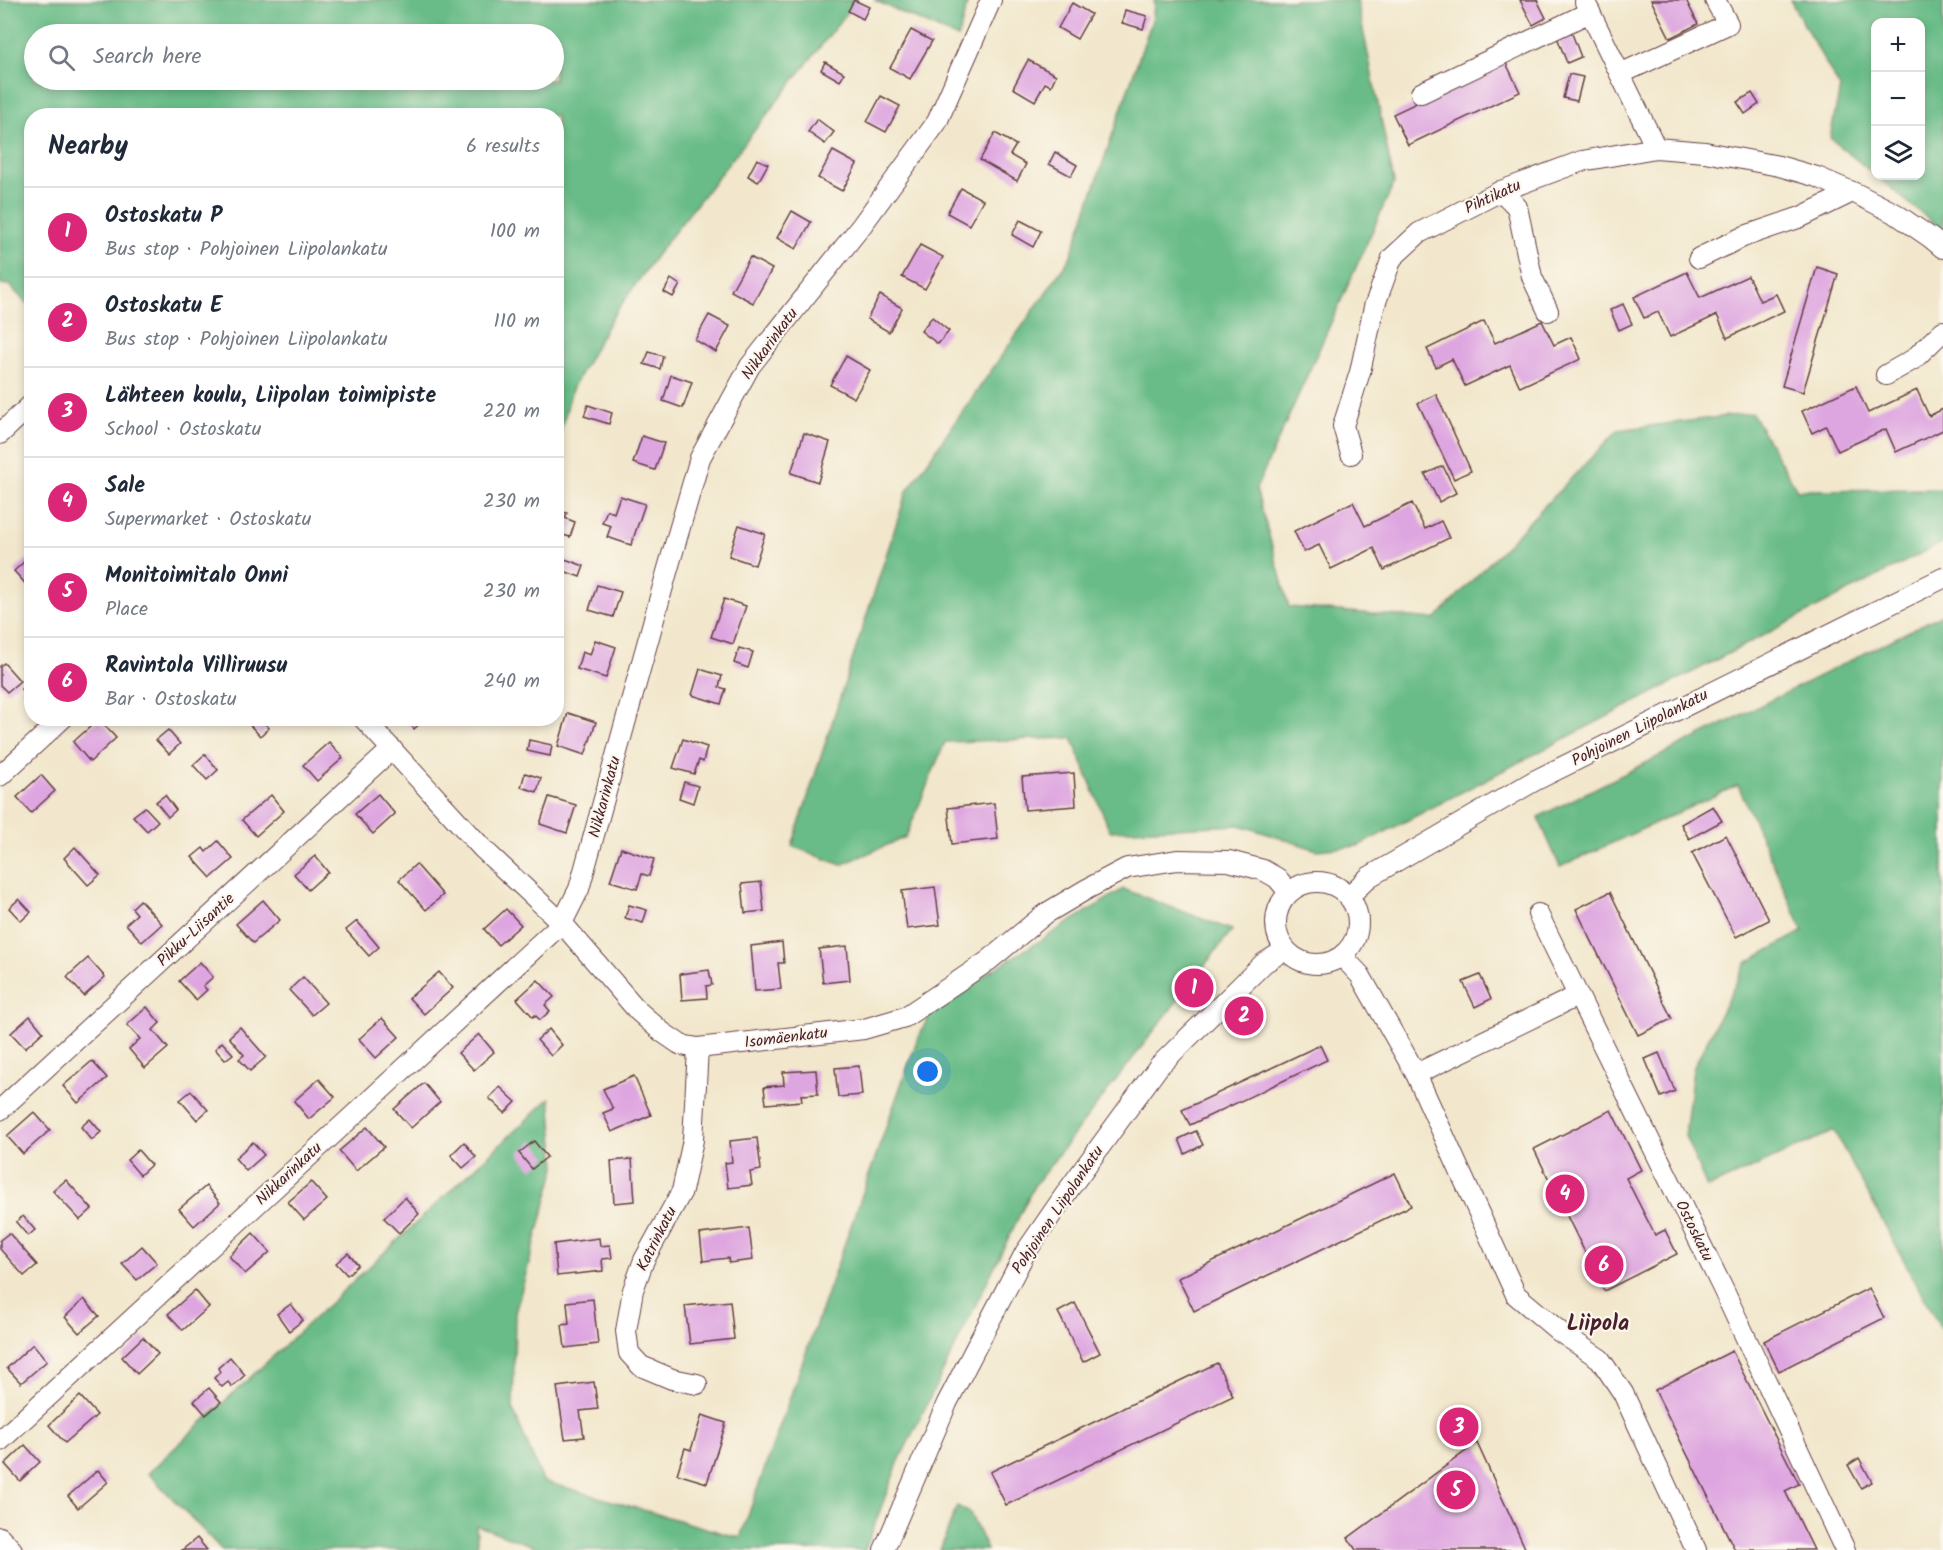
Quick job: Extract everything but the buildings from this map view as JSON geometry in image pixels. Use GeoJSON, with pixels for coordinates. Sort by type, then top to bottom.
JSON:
{"type":"FeatureCollection","features":[{"type":"Feature","properties":{"kind":"street","name":"Nikkarinkatu"},"geometry":{"type":"LineString","coordinates":[[0,1441],[562,923],[579,889],[700,458],[750,366],[862,225],[937,122],[991,0]]}},
{"type":"Feature","properties":{"kind":"street"},"geometry":{"type":"LineString","coordinates":[[1620,74],[1728,24],[1715,0]]}},
{"type":"Feature","properties":{"kind":"street"},"geometry":{"type":"LineString","coordinates":[[1421,93],[1587,6],[1656,148]]}},
{"type":"Feature","properties":{"kind":"street","name":"Pihtikatu"},"geometry":{"type":"LineString","coordinates":[[1351,454],[1343,426],[1360,372],[1374,307],[1392,258],[1419,233],[1501,190],[1582,160],[1656,148],[1705,152],[1779,166],[1817,177],[1852,192],[1896,214],[1931,237],[1943,248]]}},
{"type":"Feature","properties":{"kind":"street"},"geometry":{"type":"LineString","coordinates":[[1501,190],[1517,207],[1532,277],[1548,311]]}},
{"type":"Feature","properties":{"kind":"street"},"geometry":{"type":"LineString","coordinates":[[1699,258],[1745,236],[1801,217],[1852,192]]}},
{"type":"Feature","properties":{"kind":"street"},"geometry":{"type":"LineString","coordinates":[[1886,375],[1914,359],[1943,331]]}},
{"type":"Feature","properties":{"kind":"street"},"geometry":{"type":"LineString","coordinates":[[0,434],[24,412]]}},
{"type":"Feature","properties":{"kind":"street","name":"Pohjoinen Liipolankatu"},"geometry":{"type":"LineString","coordinates":[[1349,896],[1369,877],[1534,781],[1943,578]]}},
{"type":"Feature","properties":{"kind":"street"},"geometry":{"type":"LineString","coordinates":[[0,776],[54,726]]}},
{"type":"Feature","properties":{"kind":"street","name":"Isomäenkatu"},"geometry":{"type":"LineString","coordinates":[[370,726],[483,849],[562,923],[638,1011],[662,1032],[681,1044],[698,1048],[864,1029],[905,1017],[988,961],[1045,914],[1087,888],[1127,868],[1177,860],[1229,861],[1263,870],[1277,878],[1289,892]]}},
{"type":"Feature","properties":{"kind":"street","name":"Pikku-Liisantie"},"geometry":{"type":"LineString","coordinates":[[0,1110],[392,749]]}},
{"type":"Feature","properties":{"kind":"street"},"geometry":{"type":"LineString","coordinates":[[1317,882],[1331,884],[1349,896],[1357,912],[1358,927],[1352,946],[1342,956],[1329,963],[1314,965],[1296,959],[1285,950],[1276,931],[1279,907],[1289,892],[1307,883],[1317,882]]}},
{"type":"Feature","properties":{"kind":"street","name":"Ostoskatu"},"geometry":{"type":"LineString","coordinates":[[1538,914],[1723,1289],[1845,1550]]}},
{"type":"Feature","properties":{"kind":"street","name":"Pohjoinen Liipolankatu"},"geometry":{"type":"LineString","coordinates":[[884,1550],[947,1403],[1025,1253],[1159,1066],[1264,963],[1285,950]]}},
{"type":"Feature","properties":{"kind":"street"},"geometry":{"type":"LineString","coordinates":[[1342,956],[1360,975],[1416,1074],[1516,1295],[1560,1332],[1600,1359],[1623,1393],[1696,1550]]}},
{"type":"Feature","properties":{"kind":"street"},"geometry":{"type":"LineString","coordinates":[[1416,1074],[1577,996]]}},
{"type":"Feature","properties":{"kind":"street","name":"Katrinkatu"},"geometry":{"type":"LineString","coordinates":[[697,1384],[672,1379],[641,1366],[629,1353],[626,1331],[633,1290],[644,1260],[682,1191],[693,1140],[698,1048]]}},
{"type":"Feature","properties":{"kind":"street"},"geometry":{"type":"LineString","coordinates":[[0,1537],[12,1550]]}},
{"type":"Feature","properties":{"kind":"green space"},"geometry":{"type":"Polygon","coordinates":[[[0,0],[857,0],[658,253],[611,319],[572,389],[564,419],[564,108],[24,108],[24,301],[9,285],[0,284],[0,0]]]}},
{"type":"Feature","properties":{"kind":"green space"},"geometry":{"type":"Polygon","coordinates":[[[874,0],[968,0],[958,38],[874,0]]]}},
{"type":"Feature","properties":{"kind":"green space"},"geometry":{"type":"Polygon","coordinates":[[[1154,0],[1357,0],[1394,183],[1256,489],[1289,607],[1435,619],[1618,430],[1752,413],[1797,490],[1943,489],[1943,542],[1358,846],[1317,850],[1240,825],[1110,831],[1072,738],[945,742],[906,837],[841,865],[792,846],[907,491],[1070,258],[1153,17],[1154,0]]]}},
{"type":"Feature","properties":{"kind":"green space"},"geometry":{"type":"Polygon","coordinates":[[[1790,0],[1943,0],[1943,231],[1881,180],[1925,180],[1925,18],[1871,18],[1871,172],[1830,138],[1840,88],[1790,0]]]}},
{"type":"Feature","properties":{"kind":"green space"},"geometry":{"type":"Polygon","coordinates":[[[1943,614],[1943,1333],[1834,1131],[1707,1188],[1685,1136],[1693,1069],[1746,963],[1803,931],[1738,785],[1560,867],[1538,817],[1943,614]]]}},
{"type":"Feature","properties":{"kind":"green space"},"geometry":{"type":"Polygon","coordinates":[[[1123,889],[1232,930],[1034,1186],[898,1463],[865,1550],[544,1550],[476,1525],[478,1550],[222,1550],[148,1473],[550,1098],[556,1167],[515,1313],[513,1410],[543,1481],[740,1538],[916,1043],[933,1007],[1123,889]]]}},
{"type":"Feature","properties":{"kind":"green space"},"geometry":{"type":"Polygon","coordinates":[[[957,1506],[970,1513],[987,1550],[940,1550],[957,1506]]]}},
{"type":"Feature","properties":{"kind":"place","name":"Ostoskatu P"},"geometry":{"type":"Point","coordinates":[1194,988]}},
{"type":"Feature","properties":{"kind":"place","name":"Ostoskatu E"},"geometry":{"type":"Point","coordinates":[1244,1016]}},
{"type":"Feature","properties":{"kind":"place","name":"Sale"},"geometry":{"type":"Point","coordinates":[1565,1194]}},
{"type":"Feature","properties":{"kind":"place","name":"Ravintola Villiruusu"},"geometry":{"type":"Point","coordinates":[1604,1265]}},
{"type":"Feature","properties":{"kind":"place","name":"Lähteen koulu, Liipolan toimipiste"},"geometry":{"type":"Point","coordinates":[1459,1427]}},
{"type":"Feature","properties":{"kind":"place","name":"Monitoimitalo Onni"},"geometry":{"type":"Point","coordinates":[1456,1490]}},
{"type":"Feature","properties":{"kind":"district","name":"Liipola"},"geometry":{"type":"Point","coordinates":[1598,1324]}}]}
